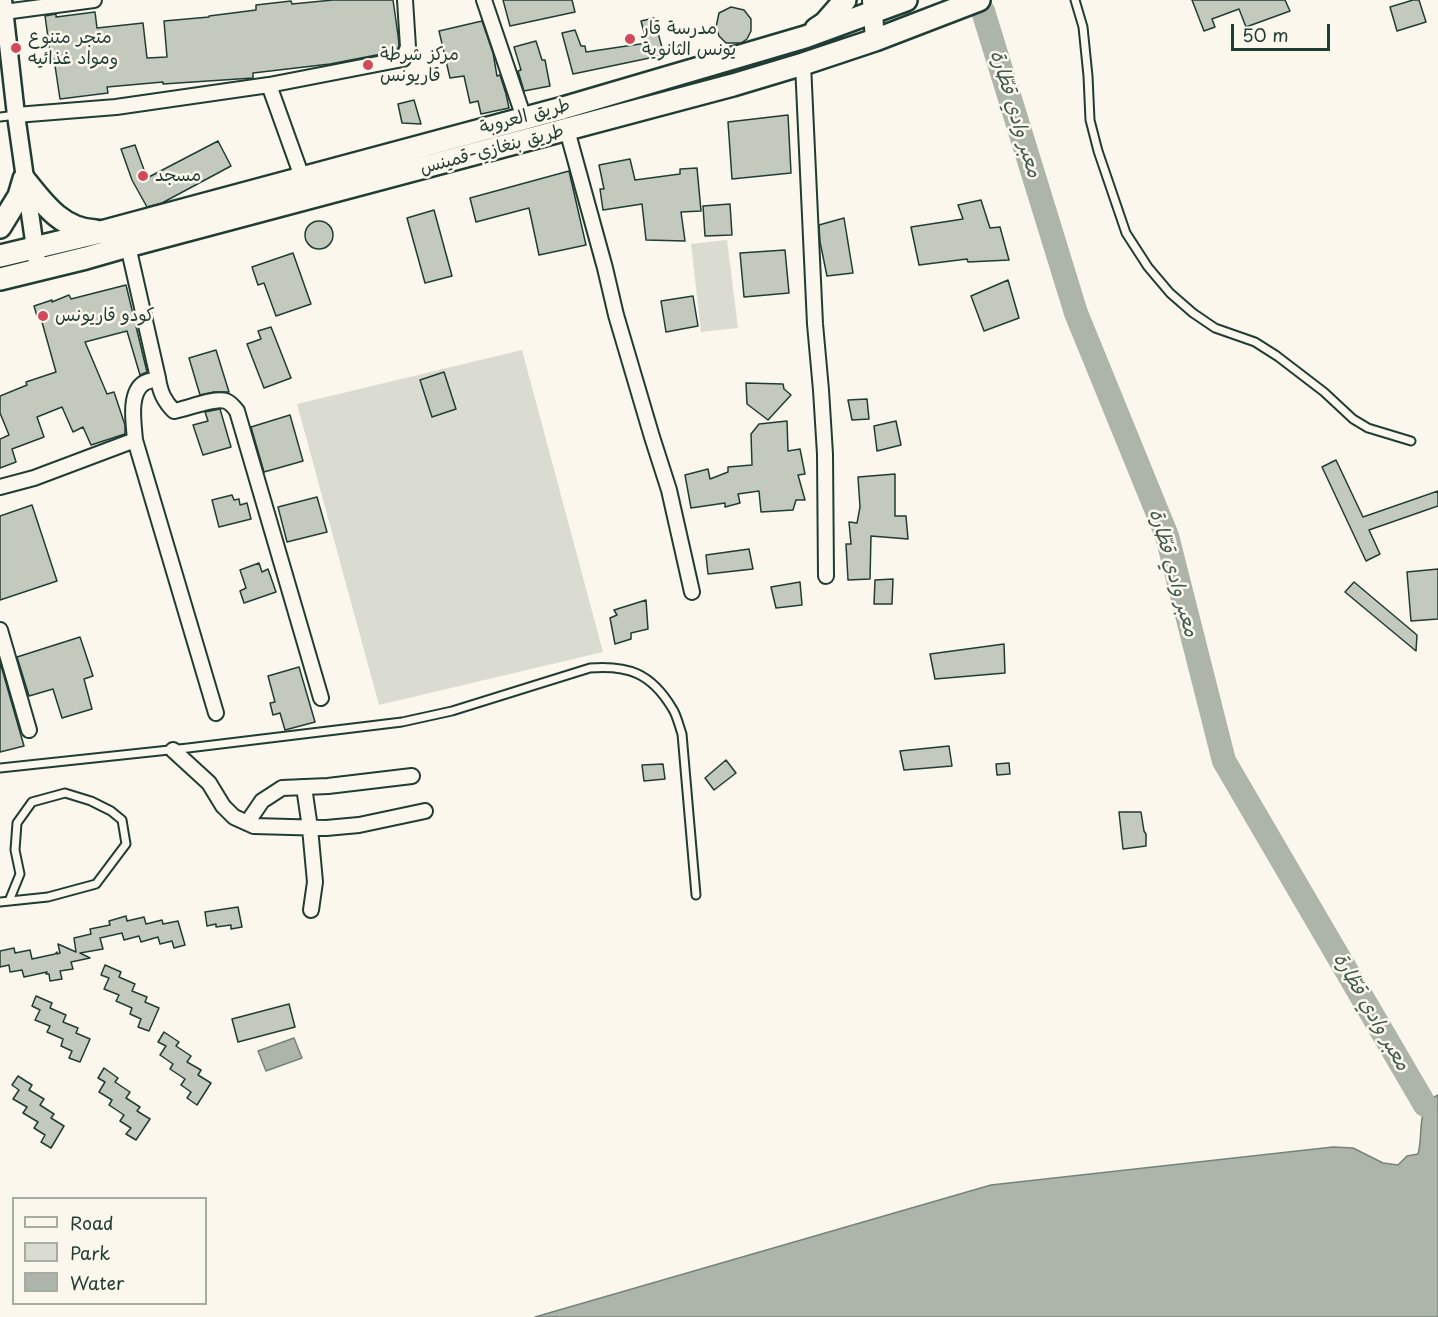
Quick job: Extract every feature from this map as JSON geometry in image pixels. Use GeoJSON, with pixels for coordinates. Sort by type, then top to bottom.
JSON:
{"type":"FeatureCollection","features":[{"type":"Feature","properties":{"kind":"main road"},"geometry":{"type":"LineString","coordinates":[[805,37],[825,23],[845,0]]}},
{"type":"Feature","properties":{"kind":"main road","name":"طريق بنغازي-قمينس"},"geometry":{"type":"LineString","coordinates":[[0,279],[733,85],[875,40],[979,0]]}},
{"type":"Feature","properties":{"kind":"main road","name":"طريق العروبة"},"geometry":{"type":"LineString","coordinates":[[0,256],[105,231],[524,118],[805,37],[872,6],[898,2]]}},
{"type":"Feature","properties":{"kind":"main road"},"geometry":{"type":"LineString","coordinates":[[897,32],[898,2]]}},
{"type":"Feature","properties":{"kind":"main road"},"geometry":{"type":"LineString","coordinates":[[872,6],[875,40]]}},
{"type":"Feature","properties":{"kind":"main road"},"geometry":{"type":"LineString","coordinates":[[0,227],[19,196],[24,179]]}},
{"type":"Feature","properties":{"kind":"main road"},"geometry":{"type":"LineString","coordinates":[[24,179],[46,206],[70,225],[85,231],[105,231]]}},
{"type":"Feature","properties":{"kind":"street"},"geometry":{"type":"LineString","coordinates":[[38,269],[24,179],[8,116],[4,6],[94,0]]}},
{"type":"Feature","properties":{"kind":"street"},"geometry":{"type":"LineString","coordinates":[[8,116],[116,107],[269,85],[403,59],[408,47],[405,0]]}},
{"type":"Feature","properties":{"kind":"street"},"geometry":{"type":"LineString","coordinates":[[484,0],[524,118]]}},
{"type":"Feature","properties":{"kind":"street"},"geometry":{"type":"LineString","coordinates":[[803,64],[815,324],[825,454],[826,576]]}},
{"type":"Feature","properties":{"kind":"street"},"geometry":{"type":"LineString","coordinates":[[269,85],[302,177]]}},
{"type":"Feature","properties":{"kind":"street"},"geometry":{"type":"LineString","coordinates":[[567,130],[616,315],[669,490],[692,592]]}},
{"type":"Feature","properties":{"kind":"street"},"geometry":{"type":"LineString","coordinates":[[128,246],[159,389],[166,402],[174,411],[224,400],[237,411],[321,698]]}},
{"type":"Feature","properties":{"kind":"street"},"geometry":{"type":"LineString","coordinates":[[158,378],[142,384],[134,397],[132,414],[135,440],[216,714]]}},
{"type":"Feature","properties":{"kind":"street"},"geometry":{"type":"LineString","coordinates":[[0,488],[34,478],[135,440]]}},
{"type":"Feature","properties":{"kind":"street"},"geometry":{"type":"LineString","coordinates":[[0,630],[29,730]]}},
{"type":"Feature","properties":{"kind":"street"},"geometry":{"type":"LineString","coordinates":[[173,750],[209,783],[223,807],[234,817],[254,826],[310,828],[359,825],[425,811]]}},
{"type":"Feature","properties":{"kind":"street"},"geometry":{"type":"LineString","coordinates":[[247,823],[262,801],[282,788],[328,786],[412,776]]}},
{"type":"Feature","properties":{"kind":"street"},"geometry":{"type":"LineString","coordinates":[[304,787],[315,882],[311,910]]}},
{"type":"Feature","properties":{"kind":"lane"},"geometry":{"type":"LineString","coordinates":[[1075,0],[1083,27],[1090,120],[1098,151],[1126,233],[1148,267],[1170,293],[1193,313],[1215,328],[1255,342],[1277,356],[1324,392],[1353,419],[1368,428],[1412,441]]}},
{"type":"Feature","properties":{"kind":"lane"},"geometry":{"type":"LineString","coordinates":[[0,768],[402,722],[452,711],[590,668],[620,667],[634,671],[661,693],[673,709],[682,734],[696,895]]}},
{"type":"Feature","properties":{"kind":"lane"},"geometry":{"type":"LineString","coordinates":[[0,902],[48,897],[96,884],[126,844],[122,820],[92,801],[65,793],[32,802],[17,823],[15,850],[20,874],[9,901]]}},
{"type":"Feature","properties":{"kind":"green space"},"geometry":{"type":"Polygon","coordinates":[[[727,240],[738,328],[701,332],[691,244],[727,240]]]}},
{"type":"Feature","properties":{"kind":"green space"},"geometry":{"type":"Polygon","coordinates":[[[522,350],[603,652],[379,705],[297,404],[522,350]]]}},
{"type":"Feature","properties":{"kind":"water"},"geometry":{"type":"Polygon","coordinates":[[[294,1038],[302,1058],[266,1071],[258,1051],[294,1038]]]}},
{"type":"Feature","properties":{"kind":"water"},"geometry":{"type":"Polygon","coordinates":[[[1438,1095],[1438,1317],[535,1317],[991,1185],[1333,1147],[1353,1148],[1383,1163],[1398,1165],[1407,1156],[1418,1154],[1423,1113],[1431,1100],[1438,1095]]]}},
{"type":"Feature","properties":{"kind":"building"},"geometry":{"type":"Polygon","coordinates":[[[333,0],[393,0],[399,45],[397,51],[330,64],[253,73],[253,78],[107,87],[108,93],[60,99],[45,16],[56,14],[56,17],[95,12],[97,28],[143,23],[147,58],[167,57],[164,21],[256,10],[256,5],[333,0]]]}},
{"type":"Feature","properties":{"kind":"building"},"geometry":{"type":"Polygon","coordinates":[[[503,0],[572,0],[575,12],[510,26],[503,0]]]}},
{"type":"Feature","properties":{"kind":"building"},"geometry":{"type":"Polygon","coordinates":[[[1192,0],[1285,0],[1290,11],[1246,27],[1239,9],[1212,19],[1215,27],[1204,31],[1192,0]]]}},
{"type":"Feature","properties":{"kind":"building"},"geometry":{"type":"Polygon","coordinates":[[[1419,0],[1426,22],[1397,31],[1390,7],[1419,0]]]}},
{"type":"Feature","properties":{"kind":"building"},"geometry":{"type":"Polygon","coordinates":[[[731,7],[744,10],[751,19],[751,31],[747,39],[741,43],[726,43],[719,36],[716,27],[719,13],[731,7]]]}},
{"type":"Feature","properties":{"kind":"building"},"geometry":{"type":"Polygon","coordinates":[[[654,18],[664,55],[573,74],[562,33],[575,30],[586,52],[647,43],[641,21],[654,18]]]}},
{"type":"Feature","properties":{"kind":"building"},"geometry":{"type":"Polygon","coordinates":[[[482,21],[493,53],[497,76],[500,75],[509,108],[481,114],[478,101],[470,103],[464,76],[450,78],[439,31],[482,21]]]}},
{"type":"Feature","properties":{"kind":"building"},"geometry":{"type":"Polygon","coordinates":[[[536,41],[542,60],[545,60],[550,86],[524,91],[514,47],[536,41]]]}},
{"type":"Feature","properties":{"kind":"building"},"geometry":{"type":"Polygon","coordinates":[[[414,100],[421,124],[402,123],[398,104],[414,100]]]}},
{"type":"Feature","properties":{"kind":"building"},"geometry":{"type":"Polygon","coordinates":[[[788,115],[791,173],[732,179],[728,122],[788,115]]]}},
{"type":"Feature","properties":{"kind":"building"},"geometry":{"type":"Polygon","coordinates":[[[218,141],[231,166],[162,203],[147,207],[132,180],[121,149],[135,145],[147,178],[218,141]]]}},
{"type":"Feature","properties":{"kind":"building"},"geometry":{"type":"Polygon","coordinates":[[[630,159],[635,180],[680,174],[680,169],[697,168],[701,211],[681,212],[685,241],[646,240],[642,204],[603,210],[600,189],[604,189],[599,165],[630,159]]]}},
{"type":"Feature","properties":{"kind":"building"},"geometry":{"type":"Polygon","coordinates":[[[569,171],[586,245],[539,255],[529,208],[476,222],[470,198],[569,171]]]}},
{"type":"Feature","properties":{"kind":"building"},"geometry":{"type":"Polygon","coordinates":[[[981,200],[990,228],[1000,227],[1009,260],[968,262],[967,259],[919,265],[911,227],[963,219],[958,205],[981,200]]]}},
{"type":"Feature","properties":{"kind":"building"},"geometry":{"type":"Polygon","coordinates":[[[730,204],[732,235],[705,236],[703,206],[730,204]]]}},
{"type":"Feature","properties":{"kind":"building"},"geometry":{"type":"Polygon","coordinates":[[[434,210],[452,276],[425,283],[407,218],[434,210]]]}},
{"type":"Feature","properties":{"kind":"building"},"geometry":{"type":"Polygon","coordinates":[[[844,218],[853,273],[827,276],[819,225],[844,218]]]}},
{"type":"Feature","properties":{"kind":"building"},"geometry":{"type":"Polygon","coordinates":[[[319,221],[329,225],[333,235],[329,245],[319,249],[309,245],[305,235],[309,225],[319,221]]]}},
{"type":"Feature","properties":{"kind":"building"},"geometry":{"type":"Polygon","coordinates":[[[785,250],[789,293],[744,297],[740,253],[785,250]]]}},
{"type":"Feature","properties":{"kind":"building"},"geometry":{"type":"Polygon","coordinates":[[[293,253],[311,304],[276,316],[264,283],[258,285],[252,267],[293,253]]]}},
{"type":"Feature","properties":{"kind":"building"},"geometry":{"type":"Polygon","coordinates":[[[1008,280],[1019,318],[984,331],[971,296],[1008,280]]]}},
{"type":"Feature","properties":{"kind":"building"},"geometry":{"type":"Polygon","coordinates":[[[126,285],[147,372],[140,375],[127,331],[85,342],[107,394],[114,392],[125,425],[125,434],[91,445],[83,427],[73,432],[62,407],[37,417],[44,437],[12,449],[16,462],[0,468],[0,439],[9,435],[0,413],[0,396],[27,385],[26,382],[56,372],[40,315],[37,316],[34,306],[69,295],[71,299],[126,285]]]}},
{"type":"Feature","properties":{"kind":"building"},"geometry":{"type":"Polygon","coordinates":[[[693,296],[698,326],[666,332],[661,301],[693,296]]]}},
{"type":"Feature","properties":{"kind":"building"},"geometry":{"type":"Polygon","coordinates":[[[271,327],[291,378],[264,388],[247,344],[261,339],[258,331],[271,327]]]}},
{"type":"Feature","properties":{"kind":"building"},"geometry":{"type":"Polygon","coordinates":[[[216,350],[229,392],[200,395],[189,358],[216,350]]]}},
{"type":"Feature","properties":{"kind":"building"},"geometry":{"type":"Polygon","coordinates":[[[444,372],[456,409],[432,417],[420,380],[444,372]]]}},
{"type":"Feature","properties":{"kind":"building"},"geometry":{"type":"Polygon","coordinates":[[[746,383],[783,384],[784,389],[791,395],[768,420],[747,404],[746,383]]]}},
{"type":"Feature","properties":{"kind":"building"},"geometry":{"type":"Polygon","coordinates":[[[867,399],[869,419],[852,420],[848,400],[867,399]]]}},
{"type":"Feature","properties":{"kind":"building"},"geometry":{"type":"Polygon","coordinates":[[[220,409],[231,447],[203,455],[193,425],[208,421],[205,412],[220,409]]]}},
{"type":"Feature","properties":{"kind":"building"},"geometry":{"type":"Polygon","coordinates":[[[290,415],[303,461],[264,472],[251,427],[290,415]]]}},
{"type":"Feature","properties":{"kind":"building"},"geometry":{"type":"Polygon","coordinates":[[[787,421],[788,451],[800,449],[805,474],[798,475],[805,500],[796,500],[793,510],[761,512],[759,491],[738,494],[740,503],[725,507],[725,503],[691,508],[685,475],[708,469],[710,479],[728,472],[728,467],[752,465],[751,434],[759,424],[787,421]]]}},
{"type":"Feature","properties":{"kind":"building"},"geometry":{"type":"Polygon","coordinates":[[[896,421],[901,445],[877,451],[874,426],[896,421]]]}},
{"type":"Feature","properties":{"kind":"building"},"geometry":{"type":"Polygon","coordinates":[[[1336,460],[1363,517],[1438,491],[1438,506],[1369,530],[1380,554],[1366,561],[1322,467],[1336,460]]]}},
{"type":"Feature","properties":{"kind":"building"},"geometry":{"type":"Polygon","coordinates":[[[895,474],[895,516],[906,516],[908,539],[871,536],[870,579],[848,580],[846,544],[851,544],[849,522],[857,523],[860,507],[858,477],[895,474]]]}},
{"type":"Feature","properties":{"kind":"building"},"geometry":{"type":"Polygon","coordinates":[[[232,495],[234,500],[239,499],[240,505],[247,503],[251,519],[219,527],[212,500],[232,495]]]}},
{"type":"Feature","properties":{"kind":"building"},"geometry":{"type":"Polygon","coordinates":[[[317,497],[327,532],[287,542],[278,507],[317,497]]]}},
{"type":"Feature","properties":{"kind":"building"},"geometry":{"type":"Polygon","coordinates":[[[32,505],[57,581],[0,600],[0,516],[32,505]]]}},
{"type":"Feature","properties":{"kind":"building"},"geometry":{"type":"Polygon","coordinates":[[[749,549],[753,569],[708,574],[706,555],[749,549]]]}},
{"type":"Feature","properties":{"kind":"building"},"geometry":{"type":"Polygon","coordinates":[[[259,563],[262,572],[268,569],[276,592],[244,603],[240,591],[246,588],[240,570],[259,563]]]}},
{"type":"Feature","properties":{"kind":"building"},"geometry":{"type":"Polygon","coordinates":[[[1438,569],[1438,619],[1411,621],[1407,572],[1438,569]]]}},
{"type":"Feature","properties":{"kind":"building"},"geometry":{"type":"Polygon","coordinates":[[[893,579],[892,604],[874,604],[875,580],[893,579]]]}},
{"type":"Feature","properties":{"kind":"building"},"geometry":{"type":"Polygon","coordinates":[[[800,582],[802,605],[776,608],[771,587],[800,582]]]}},
{"type":"Feature","properties":{"kind":"building"},"geometry":{"type":"Polygon","coordinates":[[[1354,582],[1417,635],[1416,651],[1345,592],[1354,582]]]}},
{"type":"Feature","properties":{"kind":"building"},"geometry":{"type":"Polygon","coordinates":[[[646,600],[648,629],[631,633],[631,639],[615,644],[610,618],[617,615],[614,610],[646,600]]]}},
{"type":"Feature","properties":{"kind":"building"},"geometry":{"type":"Polygon","coordinates":[[[80,637],[93,676],[84,679],[92,709],[62,718],[53,689],[29,696],[17,657],[80,637]]]}},
{"type":"Feature","properties":{"kind":"building"},"geometry":{"type":"Polygon","coordinates":[[[1004,644],[1005,673],[935,679],[930,654],[1004,644]]]}},
{"type":"Feature","properties":{"kind":"building"},"geometry":{"type":"Polygon","coordinates":[[[0,662],[24,746],[0,752],[0,662]]]}},
{"type":"Feature","properties":{"kind":"building"},"geometry":{"type":"Polygon","coordinates":[[[299,667],[315,722],[285,730],[280,713],[273,715],[270,703],[275,702],[268,676],[299,667]]]}},
{"type":"Feature","properties":{"kind":"building"},"geometry":{"type":"Polygon","coordinates":[[[949,746],[952,766],[904,770],[900,751],[949,746]]]}},
{"type":"Feature","properties":{"kind":"building"},"geometry":{"type":"Polygon","coordinates":[[[726,760],[736,773],[714,790],[705,778],[726,760]]]}},
{"type":"Feature","properties":{"kind":"building"},"geometry":{"type":"Polygon","coordinates":[[[1009,763],[1010,774],[997,775],[996,764],[1009,763]]]}},
{"type":"Feature","properties":{"kind":"building"},"geometry":{"type":"Polygon","coordinates":[[[663,764],[665,779],[644,781],[642,765],[663,764]]]}},
{"type":"Feature","properties":{"kind":"building"},"geometry":{"type":"Polygon","coordinates":[[[1119,812],[1141,812],[1146,846],[1123,849],[1119,812]]]}},
{"type":"Feature","properties":{"kind":"building"},"geometry":{"type":"Polygon","coordinates":[[[238,907],[242,927],[231,929],[231,925],[207,926],[205,912],[238,907]]]}},
{"type":"Feature","properties":{"kind":"building"},"geometry":{"type":"Polygon","coordinates":[[[126,916],[127,921],[144,917],[146,924],[162,920],[163,924],[178,921],[185,945],[174,948],[172,941],[160,944],[158,937],[141,942],[139,936],[124,940],[122,933],[100,938],[103,949],[80,953],[90,958],[71,962],[73,969],[60,971],[62,979],[50,981],[47,972],[24,977],[22,970],[10,972],[9,965],[0,967],[0,951],[14,948],[15,953],[30,950],[32,959],[60,953],[58,944],[76,952],[74,938],[91,934],[90,929],[110,925],[109,921],[126,916]]]}},
{"type":"Feature","properties":{"kind":"building"},"geometry":{"type":"Polygon","coordinates":[[[105,965],[121,972],[119,977],[135,984],[132,991],[147,997],[145,1002],[159,1008],[149,1031],[138,1027],[141,1019],[130,1014],[132,1008],[116,1001],[119,995],[104,989],[109,978],[101,975],[105,965]]]}},
{"type":"Feature","properties":{"kind":"building"},"geometry":{"type":"Polygon","coordinates":[[[36,996],[52,1003],[50,1008],[66,1015],[63,1022],[78,1028],[76,1033],[90,1039],[80,1062],[69,1058],[72,1051],[61,1046],[63,1039],[47,1032],[50,1026],[35,1020],[40,1010],[32,1006],[36,996]]]}},
{"type":"Feature","properties":{"kind":"building"},"geometry":{"type":"Polygon","coordinates":[[[289,1004],[295,1027],[238,1042],[232,1019],[289,1004]]]}},
{"type":"Feature","properties":{"kind":"building"},"geometry":{"type":"Polygon","coordinates":[[[164,1032],[179,1042],[176,1046],[191,1056],[187,1062],[201,1070],[198,1075],[211,1083],[197,1105],[187,1098],[191,1092],[181,1085],[185,1079],[170,1069],[173,1064],[160,1055],[166,1046],[158,1042],[164,1032]]]}},
{"type":"Feature","properties":{"kind":"building"},"geometry":{"type":"Polygon","coordinates":[[[104,1068],[118,1078],[115,1082],[130,1092],[126,1098],[140,1107],[137,1111],[150,1119],[136,1140],[126,1134],[131,1128],[120,1121],[124,1115],[109,1105],[112,1100],[99,1092],[105,1082],[98,1078],[104,1068]]]}},
{"type":"Feature","properties":{"kind":"building"},"geometry":{"type":"Polygon","coordinates":[[[18,1076],[32,1085],[29,1090],[44,1099],[40,1105],[54,1114],[51,1118],[64,1126],[51,1148],[41,1142],[45,1135],[34,1128],[38,1122],[23,1113],[27,1107],[13,1099],[19,1090],[12,1085],[18,1076]]]}},
{"type":"Feature","properties":{"kind":"waterway","name":"معبر وادي قطّارة"},"geometry":{"type":"LineString","coordinates":[[983,11],[1076,313],[1167,536],[1224,761],[1425,1105]]}},
{"type":"Feature","properties":{"kind":"place","name":"مدرسة قار يونس الثانوية"},"geometry":{"type":"Point","coordinates":[630,39]}},
{"type":"Feature","properties":{"kind":"place","name":"متجر متنوع ومواد غذائيه"},"geometry":{"type":"Point","coordinates":[16,48]}},
{"type":"Feature","properties":{"kind":"place","name":"مركز شرطة قاريونس"},"geometry":{"type":"Point","coordinates":[368,65]}},
{"type":"Feature","properties":{"kind":"place","name":"مسجد"},"geometry":{"type":"Point","coordinates":[143,176]}},
{"type":"Feature","properties":{"kind":"place","name":"كودو قاريونس"},"geometry":{"type":"Point","coordinates":[43,316]}}]}
